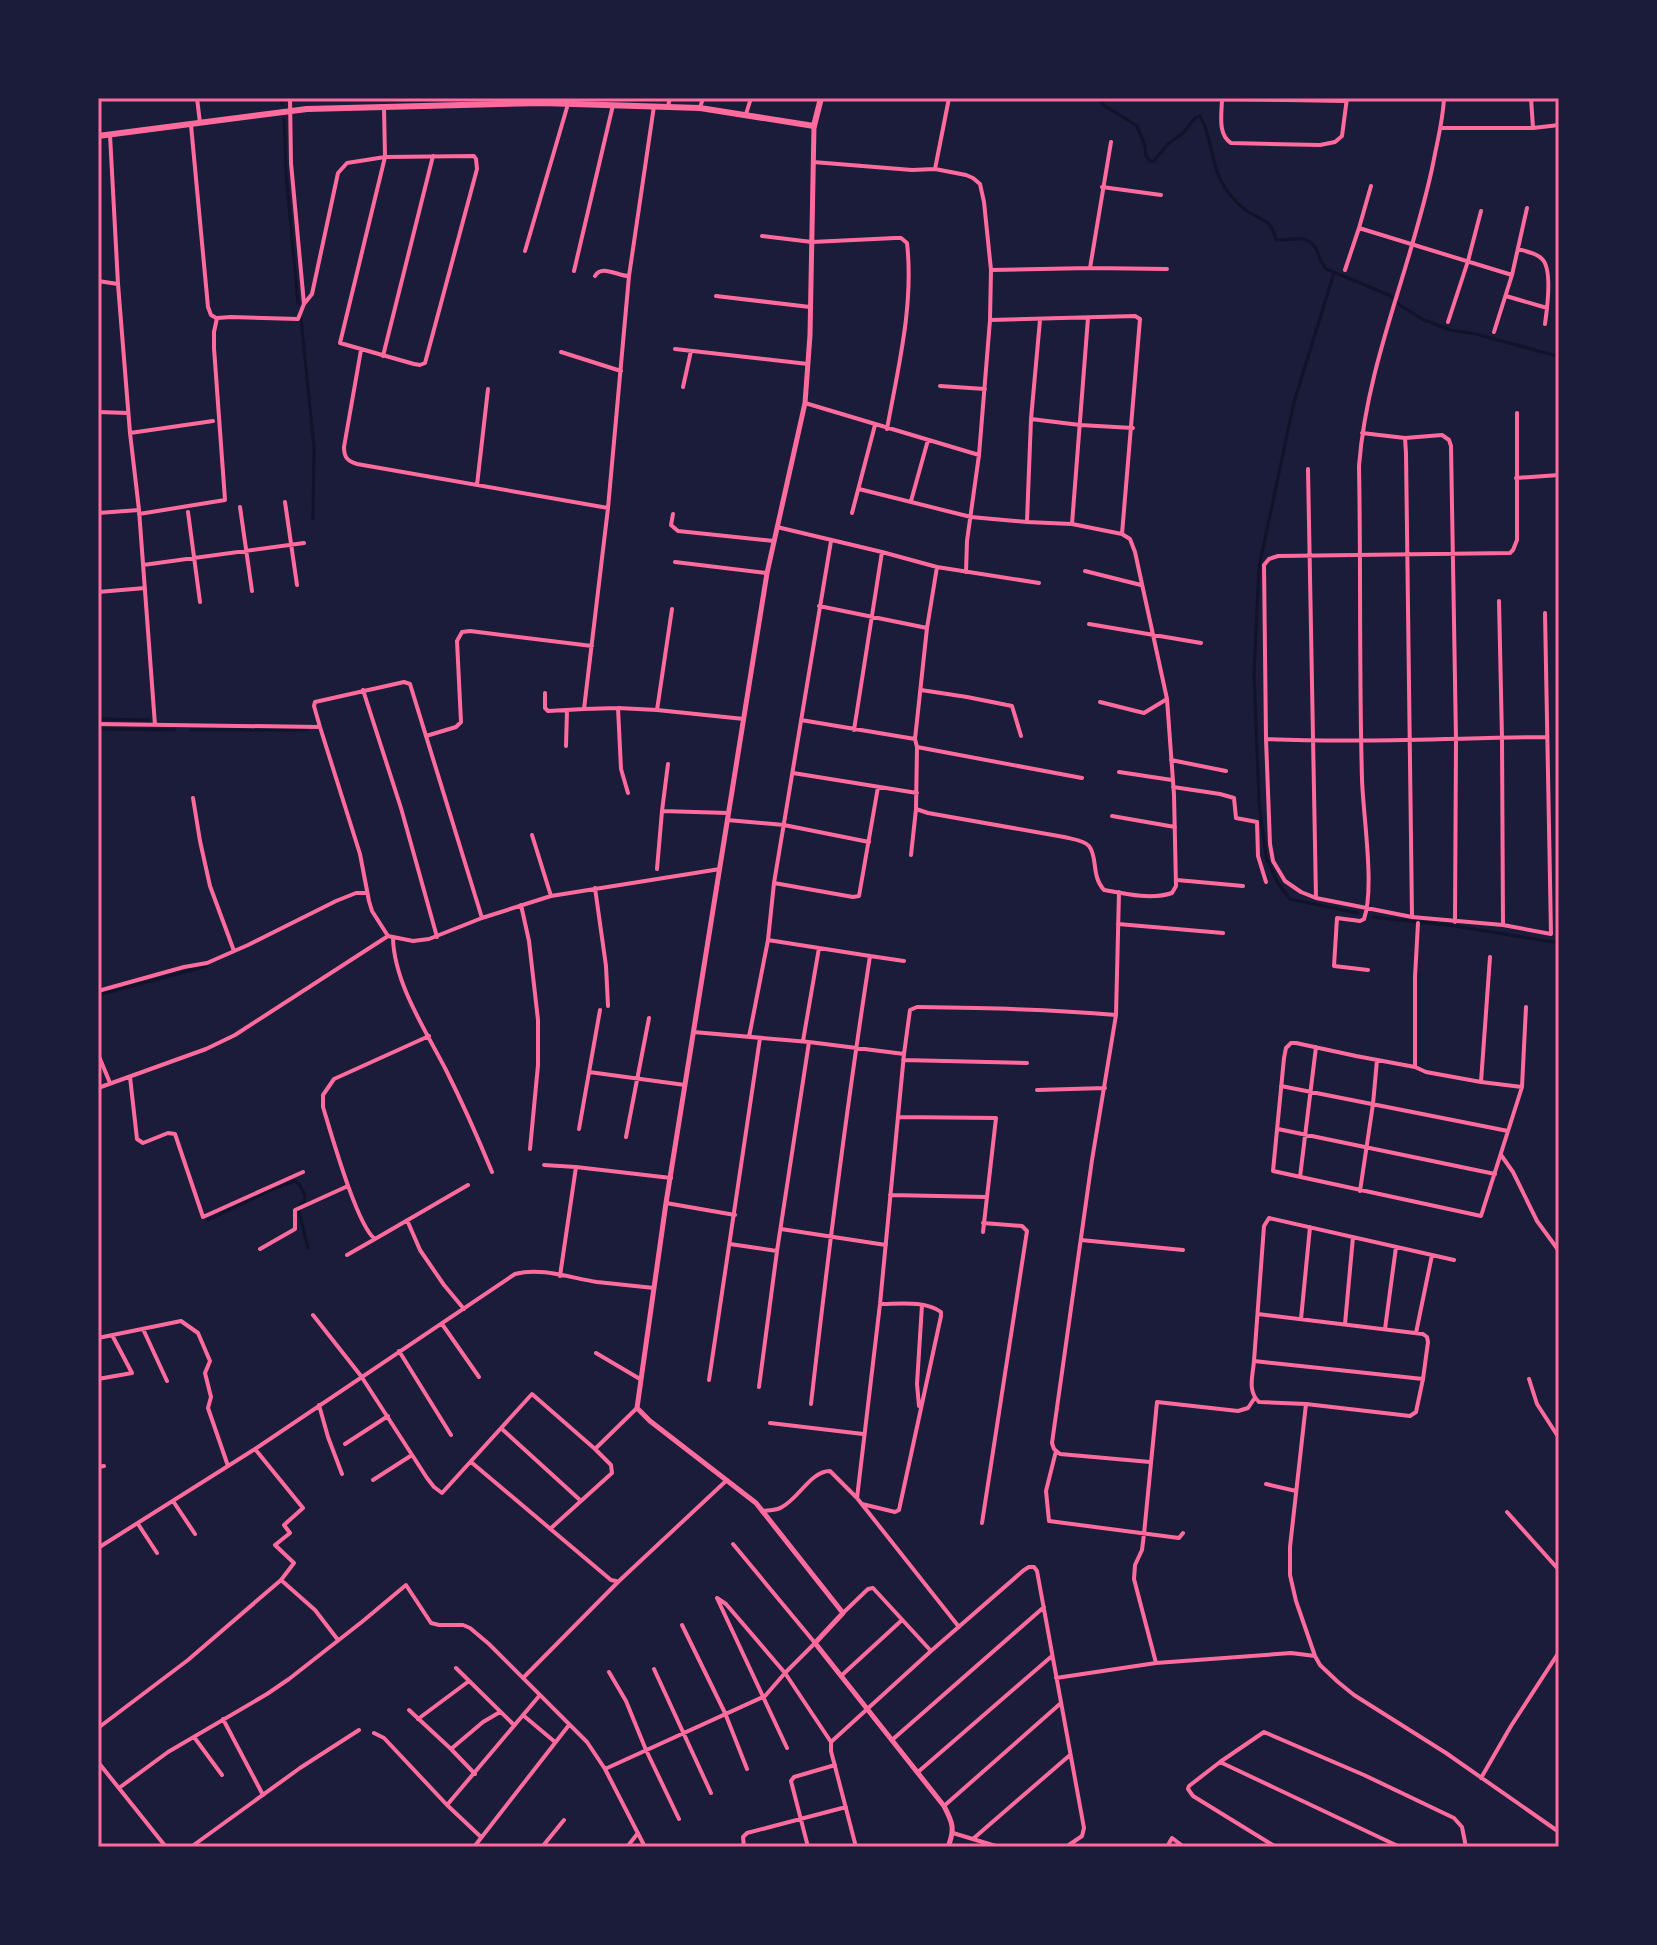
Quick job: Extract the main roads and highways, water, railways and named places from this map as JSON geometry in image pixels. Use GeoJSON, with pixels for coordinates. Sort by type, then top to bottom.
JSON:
{"type":"FeatureCollection","features":[{"type":"Feature","properties":{"kind":"main road"},"geometry":{"type":"LineString","coordinates":[[98,136],[290,111],[384,108],[432,102],[543,100],[568,104],[654,106],[669,102],[814,126],[821,98]]}},
{"type":"Feature","properties":{"kind":"waterway"},"geometry":{"type":"LineString","coordinates":[[281,98],[282,104]]}},
{"type":"Feature","properties":{"kind":"waterway"},"geometry":{"type":"LineString","coordinates":[[1098,98],[1105,106],[1137,126],[1150,161],[1154,161],[1200,116],[1220,179],[1230,195],[1244,209],[1268,223],[1276,240],[1309,241],[1326,269],[1389,295],[1424,320],[1450,330],[1559,355]]}},
{"type":"Feature","properties":{"kind":"waterway"},"geometry":{"type":"LineString","coordinates":[[284,119],[298,303]]}},
{"type":"Feature","properties":{"kind":"waterway"},"geometry":{"type":"LineString","coordinates":[[1334,273],[1294,402],[1259,567],[1254,674],[1259,801],[1266,857],[1277,882],[1290,899],[1357,913]]}},
{"type":"Feature","properties":{"kind":"waterway"},"geometry":{"type":"LineString","coordinates":[[301,319],[314,447],[313,519]]}},
{"type":"Feature","properties":{"kind":"waterway"},"geometry":{"type":"LineString","coordinates":[[98,719],[149,720]]}},
{"type":"Feature","properties":{"kind":"waterway"},"geometry":{"type":"LineString","coordinates":[[98,729],[175,730]]}},
{"type":"Feature","properties":{"kind":"waterway"},"geometry":{"type":"LineString","coordinates":[[191,730],[306,730]]}},
{"type":"Feature","properties":{"kind":"waterway"},"geometry":{"type":"LineString","coordinates":[[1373,917],[1455,926],[1559,943]]}},
{"type":"Feature","properties":{"kind":"waterway"},"geometry":{"type":"LineString","coordinates":[[98,995],[207,966]]}},
{"type":"Feature","properties":{"kind":"waterway"},"geometry":{"type":"LineString","coordinates":[[208,1220],[295,1181],[305,1195],[299,1211],[308,1248]]}}]}
